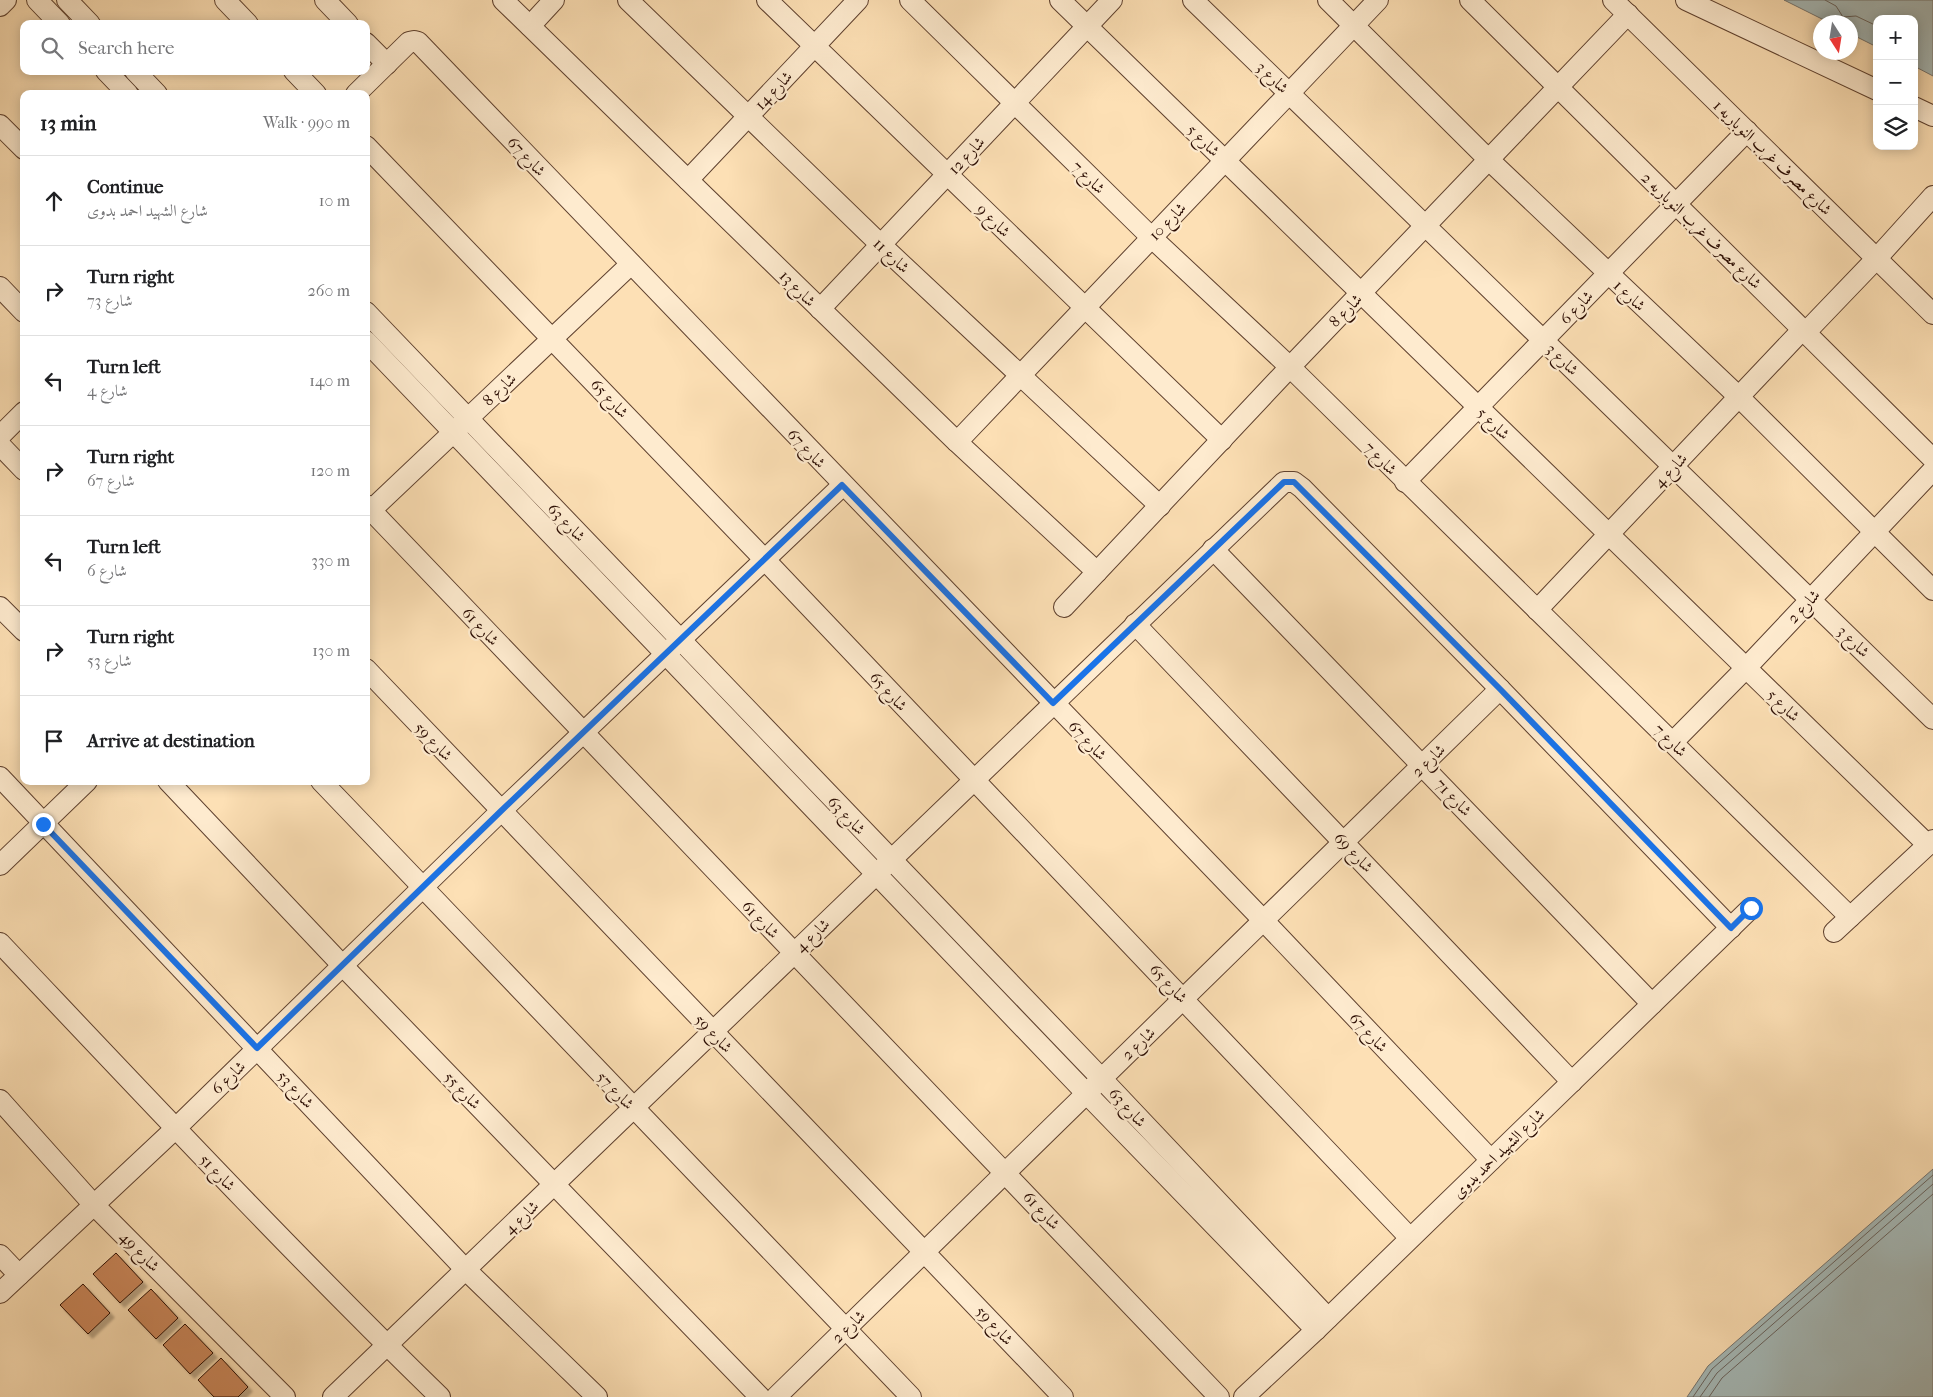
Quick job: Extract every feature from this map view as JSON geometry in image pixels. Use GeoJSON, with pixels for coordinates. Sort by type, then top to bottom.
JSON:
{"type":"FeatureCollection","features":[{"type":"Feature","properties":{"kind":"street"},"geometry":{"type":"LineString","coordinates":[[0,6],[6,0]]}},
{"type":"Feature","properties":{"kind":"street"},"geometry":{"type":"LineString","coordinates":[[37,0],[56,20]]}},
{"type":"Feature","properties":{"kind":"street"},"geometry":{"type":"LineString","coordinates":[[67,0],[86,20]]}},
{"type":"Feature","properties":{"kind":"street"},"geometry":{"type":"LineString","coordinates":[[225,0],[244,20]]}},
{"type":"Feature","properties":{"kind":"street"},"geometry":{"type":"LineString","coordinates":[[325,0],[344,20]]}},
{"type":"Feature","properties":{"kind":"street","name":"شارع 13"},"geometry":{"type":"LineString","coordinates":[[503,0],[957,442],[1097,572]]}},
{"type":"Feature","properties":{"kind":"street"},"geometry":{"type":"LineString","coordinates":[[530,26],[554,0]]}},
{"type":"Feature","properties":{"kind":"street","name":"شارع 11"},"geometry":{"type":"LineString","coordinates":[[628,0],[881,245],[1160,506]]}},
{"type":"Feature","properties":{"kind":"street","name":"شارع 9"},"geometry":{"type":"LineString","coordinates":[[767,0],[1222,440]]}},
{"type":"Feature","properties":{"kind":"street","name":"شارع 14"},"geometry":{"type":"LineString","coordinates":[[688,180],[858,0]]}},
{"type":"Feature","properties":{"kind":"street","name":"شارع 7"},"geometry":{"type":"LineString","coordinates":[[910,0],[1151,237],[1290,367],[1850,917]]}},
{"type":"Feature","properties":{"kind":"street","name":"شارع 5"},"geometry":{"type":"LineString","coordinates":[[1060,0],[1746,668],[1930,843]]}},
{"type":"Feature","properties":{"kind":"street","name":"شارع 12"},"geometry":{"type":"LineString","coordinates":[[820,310],[1112,0]]}},
{"type":"Feature","properties":{"kind":"street","name":"شارع 3"},"geometry":{"type":"LineString","coordinates":[[1193,0],[1933,718]]}},
{"type":"Feature","properties":{"kind":"street","name":"شارع 1"},"geometry":{"type":"LineString","coordinates":[[1328,0],[1488,159],[1739,397],[1933,590]]}},
{"type":"Feature","properties":{"kind":"street","name":"شارع 10"},"geometry":{"type":"LineString","coordinates":[[957,442],[1378,0]]}},
{"type":"Feature","properties":{"kind":"street","name":"شارع مصرف غرب النوباريه 2"},"geometry":{"type":"LineString","coordinates":[[1470,0],[1933,459]]}},
{"type":"Feature","properties":{"kind":"street","name":"شارع مصرف غرب النوباريه 1"},"geometry":{"type":"LineString","coordinates":[[1613,0],[1933,314]]}},
{"type":"Feature","properties":{"kind":"street"},"geometry":{"type":"LineString","coordinates":[[1686,0],[1873,88]]}},
{"type":"Feature","properties":{"kind":"street","name":"شارع 8"},"geometry":{"type":"LineString","coordinates":[[1064,607],[1425,225],[1628,14]]}},
{"type":"Feature","properties":{"kind":"street","name":"شارع 67"},"geometry":{"type":"LineString","coordinates":[[387,64],[409,42],[418,42],[842,485],[1263,920],[1491,1160]]}},
{"type":"Feature","properties":{"kind":"street"},"geometry":{"type":"LineString","coordinates":[[360,90],[387,64],[370,47]]}},
{"type":"Feature","properties":{"kind":"street"},"geometry":{"type":"LineString","coordinates":[[110,75],[124,90]]}},
{"type":"Feature","properties":{"kind":"street"},"geometry":{"type":"LineString","coordinates":[[139,75],[153,90]]}},
{"type":"Feature","properties":{"kind":"street"},"geometry":{"type":"LineString","coordinates":[[298,75],[312,90]]}},
{"type":"Feature","properties":{"kind":"street"},"geometry":{"type":"LineString","coordinates":[[1918,109],[1933,116]]}},
{"type":"Feature","properties":{"kind":"street"},"geometry":{"type":"LineString","coordinates":[[0,125],[20,145]]}},
{"type":"Feature","properties":{"kind":"street","name":"شارع 6"},"geometry":{"type":"LineString","coordinates":[[1405,482],[1747,131]]}},
{"type":"Feature","properties":{"kind":"street","name":"شارع 65"},"geometry":{"type":"LineString","coordinates":[[370,150],[1184,998],[1410,1238]]}},
{"type":"Feature","properties":{"kind":"street","name":"شارع 4"},"geometry":{"type":"LineString","coordinates":[[1537,610],[1739,397],[1877,258],[1933,196]]}},
{"type":"Feature","properties":{"kind":"street","name":"شارع 8"},"geometry":{"type":"LineString","coordinates":[[370,508],[454,432],[631,264]]}},
{"type":"Feature","properties":{"kind":"street"},"geometry":{"type":"LineString","coordinates":[[0,287],[20,308]]}},
{"type":"Feature","properties":{"kind":"street","name":"شارع 63"},"geometry":{"type":"LineString","coordinates":[[370,316],[468,418],[674,647],[884,866],[1101,1078],[1260,1259],[1322,1324]]}},
{"type":"Feature","properties":{"kind":"street","name":"شارع 63"},"geometry":{"type":"LineString","coordinates":[[370,345],[454,432],[674,647]]}},
{"type":"Feature","properties":{"kind":"street"},"geometry":{"type":"LineString","coordinates":[[0,436],[20,416]]}},
{"type":"Feature","properties":{"kind":"street"},"geometry":{"type":"LineString","coordinates":[[0,445],[20,466]]}},
{"type":"Feature","properties":{"kind":"street","name":"شارع 2"},"geometry":{"type":"LineString","coordinates":[[1673,742],[1746,668],[1933,470]]}},
{"type":"Feature","properties":{"kind":"street","name":"شارع 4"},"geometry":{"type":"LineString","coordinates":[[333,1397],[1284,482],[1294,482],[1500,689]]}},
{"type":"Feature","properties":{"kind":"street","name":"شارع 6"},"geometry":{"type":"LineString","coordinates":[[0,1293],[176,1128],[501,811],[842,485]]}},
{"type":"Feature","properties":{"kind":"street","name":"شارع 61"},"geometry":{"type":"LineString","coordinates":[[370,512],[1006,1172],[1219,1397]]}},
{"type":"Feature","properties":{"kind":"street","name":"شارع 71"},"geometry":{"type":"LineString","coordinates":[[1214,549],[1652,1004]]}},
{"type":"Feature","properties":{"kind":"street"},"geometry":{"type":"LineString","coordinates":[[0,607],[20,627]]}},
{"type":"Feature","properties":{"kind":"street","name":"شارع 69"},"geometry":{"type":"LineString","coordinates":[[1135,624],[1572,1082]]}},
{"type":"Feature","properties":{"kind":"street","name":"شارع 59"},"geometry":{"type":"LineString","coordinates":[[370,673],[1063,1397]]}},
{"type":"Feature","properties":{"kind":"street"},"geometry":{"type":"LineString","coordinates":[[1500,689],[1731,928]]}},
{"type":"Feature","properties":{"kind":"street","name":"شارع 2"},"geometry":{"type":"LineString","coordinates":[[776,1397],[1500,689]]}},
{"type":"Feature","properties":{"kind":"street","name":"شارع 53"},"geometry":{"type":"LineString","coordinates":[[0,777],[466,1270],[597,1397]]}},
{"type":"Feature","properties":{"kind":"street"},"geometry":{"type":"LineString","coordinates":[[0,865],[83,785]]}},
{"type":"Feature","properties":{"kind":"street","name":"شارع 55"},"geometry":{"type":"LineString","coordinates":[[172,785],[342,965],[760,1397]]}},
{"type":"Feature","properties":{"kind":"street","name":"شارع 57"},"geometry":{"type":"LineString","coordinates":[[325,785],[912,1397]]}},
{"type":"Feature","properties":{"kind":"street"},"geometry":{"type":"LineString","coordinates":[[1834,932],[1930,843]]}},
{"type":"Feature","properties":{"kind":"street","name":"شارع 63"},"geometry":{"type":"LineString","coordinates":[[884,866],[1086,1093],[1260,1259]]}},
{"type":"Feature","properties":{"kind":"street","name":"شارع الشهيد احمد بدوى"},"geometry":{"type":"LineString","coordinates":[[1244,1397],[1322,1324],[1751,908]]}},
{"type":"Feature","properties":{"kind":"street","name":"شارع 51"},"geometry":{"type":"LineString","coordinates":[[0,943],[386,1345],[440,1397]]}},
{"type":"Feature","properties":{"kind":"street","name":"شارع 49"},"geometry":{"type":"LineString","coordinates":[[0,1100],[93,1204],[285,1397]]}},
{"type":"Feature","properties":{"kind":"street"},"geometry":{"type":"LineString","coordinates":[[0,1256],[18,1275]]}},
{"type":"Feature","properties":{"kind":"water"},"geometry":{"type":"Polygon","coordinates":[[[1784,0],[1933,0],[1933,76],[1918,68],[1918,15],[1873,15],[1873,45],[1858,38],[1858,15],[1814,15],[1784,0]]]}},
{"type":"Feature","properties":{"kind":"water"},"geometry":{"type":"Polygon","coordinates":[[[1933,1169],[1933,1397],[1687,1397],[1708,1366],[1933,1169]]]}},
{"type":"Feature","properties":{"kind":"building"},"geometry":{"type":"Polygon","coordinates":[[[116,1253],[143,1282],[120,1303],[93,1274],[116,1253]]]}},
{"type":"Feature","properties":{"kind":"building"},"geometry":{"type":"Polygon","coordinates":[[[83,1284],[110,1313],[88,1334],[60,1305],[83,1284]]]}},
{"type":"Feature","properties":{"kind":"building"},"geometry":{"type":"Polygon","coordinates":[[[151,1289],[178,1318],[156,1339],[128,1310],[151,1289]]]}},
{"type":"Feature","properties":{"kind":"building"},"geometry":{"type":"Polygon","coordinates":[[[185,1324],[213,1353],[190,1374],[163,1345],[185,1324]]]}},
{"type":"Feature","properties":{"kind":"building"},"geometry":{"type":"Polygon","coordinates":[[[221,1358],[248,1387],[238,1397],[214,1397],[198,1380],[221,1358]]]}},
{"type":"Feature","properties":{"kind":"route"},"geometry":{"type":"LineString","coordinates":[[43,824],[257,1048],[501,811],[842,485],[1053,703],[1284,482],[1294,482],[1500,689],[1731,928],[1751,908]]}}]}
